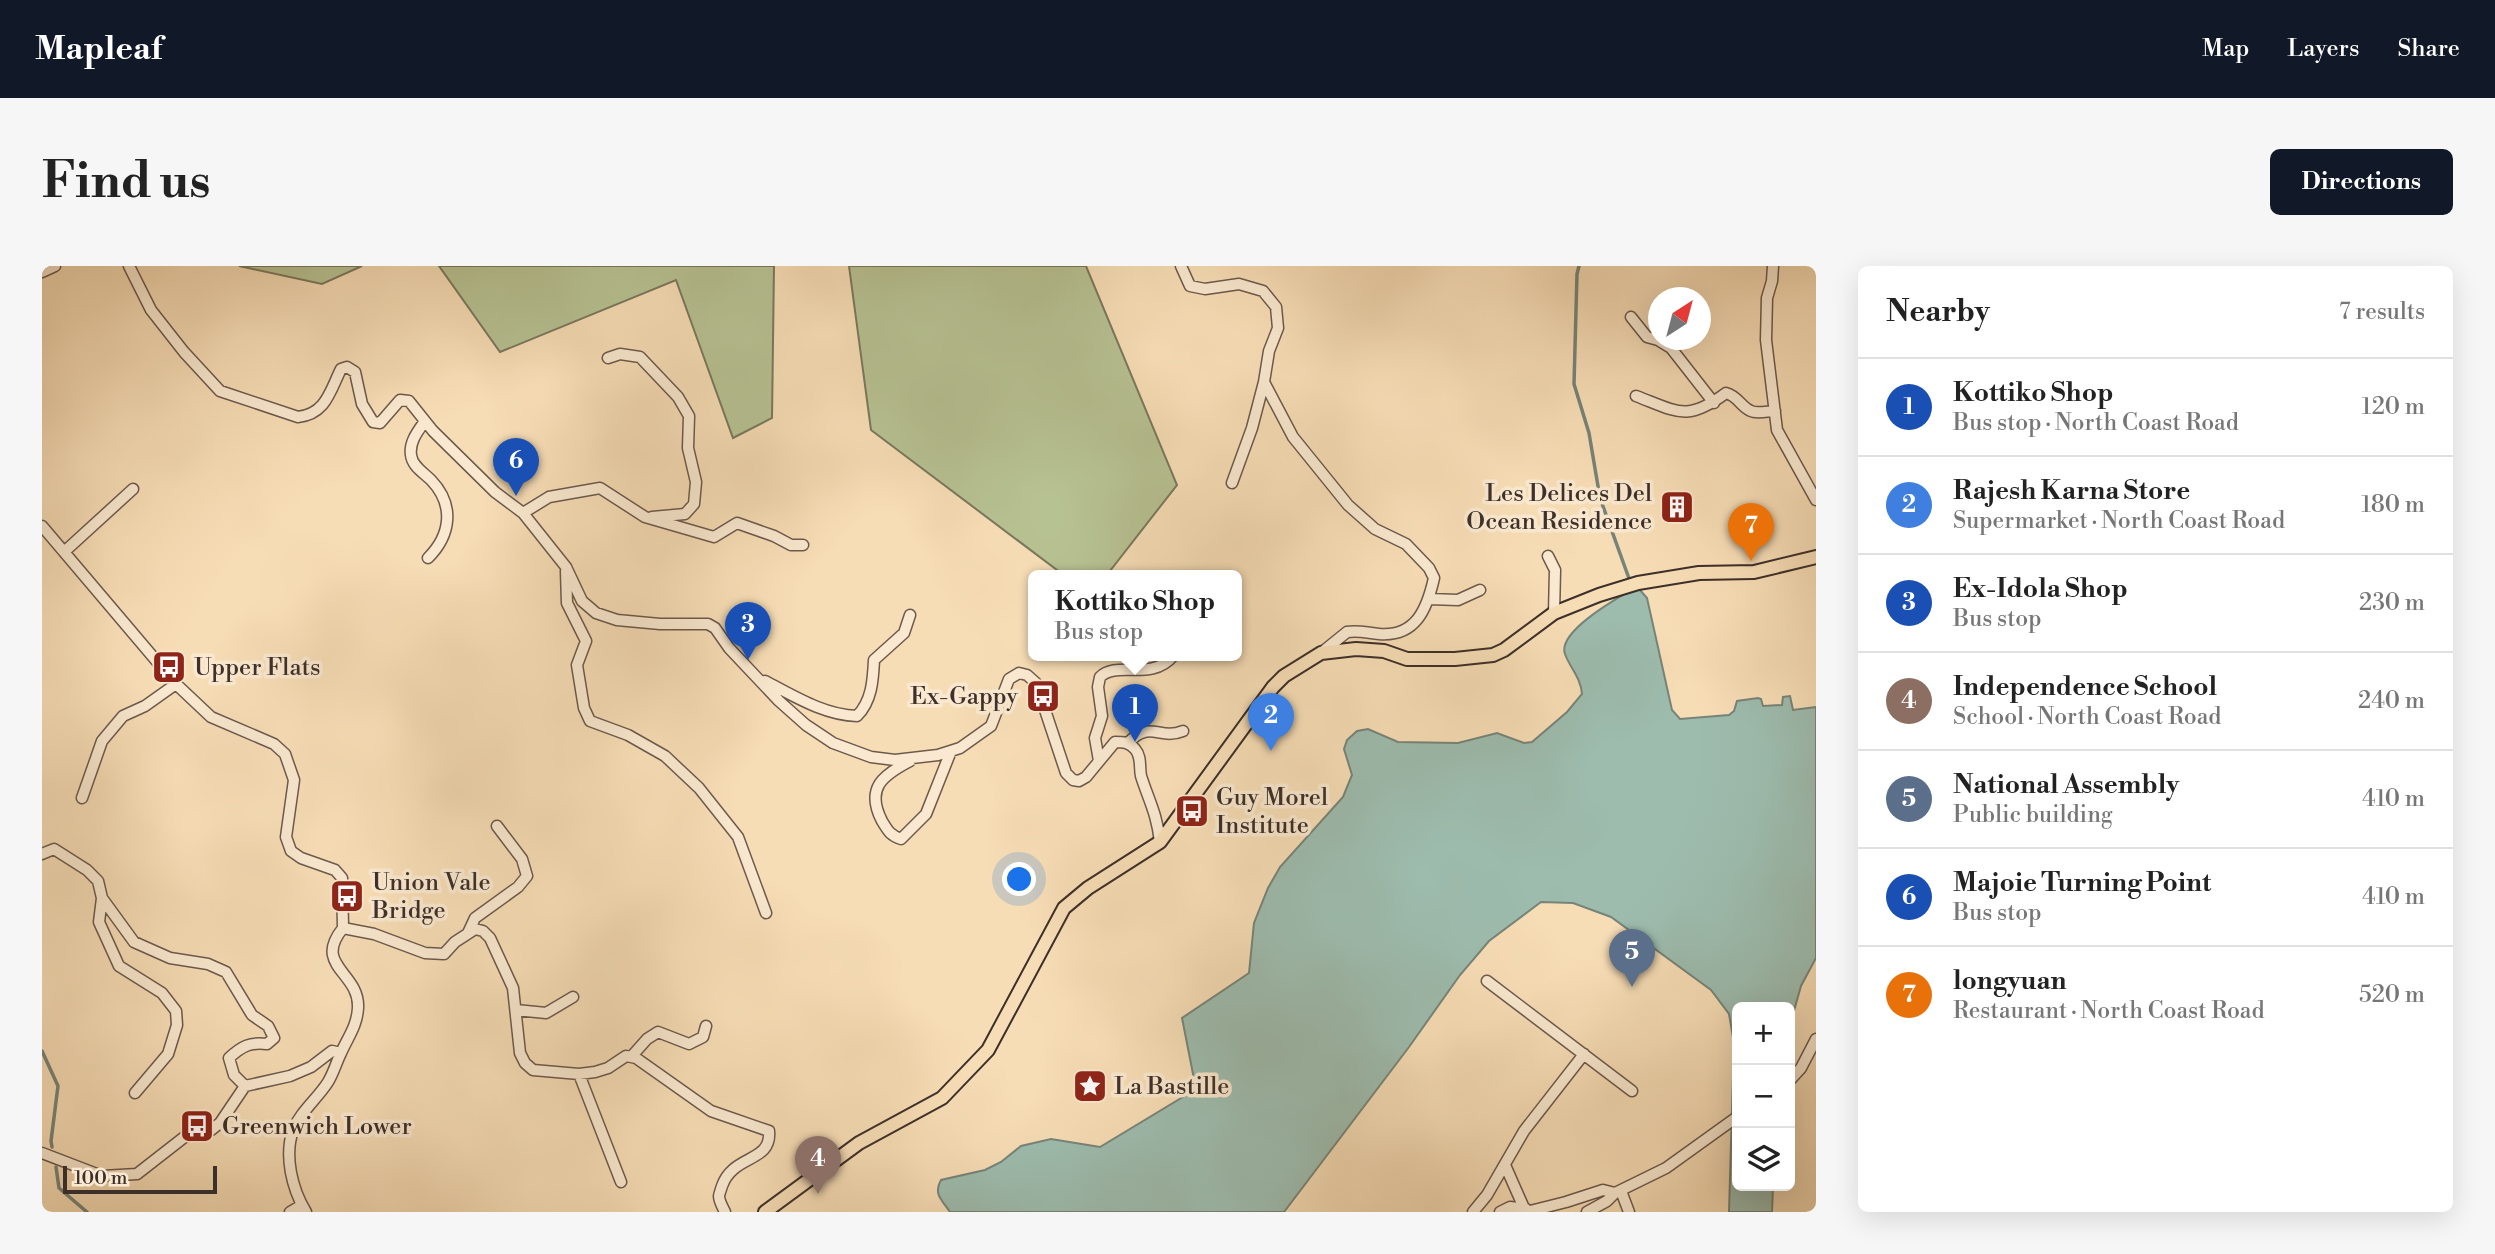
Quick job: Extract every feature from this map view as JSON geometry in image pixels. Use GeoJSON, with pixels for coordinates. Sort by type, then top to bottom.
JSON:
{"type":"FeatureCollection","features":[{"type":"Feature","properties":{"kind":"main road"},"geometry":{"type":"LineString","coordinates":[[765,1212],[859,1143],[942,1098],[988,1050],[1064,908],[1088,888],[1160,842],[1273,687],[1284,676],[1321,653],[1356,649],[1384,651],[1407,659],[1482,657],[1504,650],[1555,614],[1631,585],[1699,573],[1754,572],[1816,557]]}},
{"type":"Feature","properties":{"kind":"street"},"geometry":{"type":"LineString","coordinates":[[42,272],[55,266]]}},
{"type":"Feature","properties":{"kind":"street"},"geometry":{"type":"LineString","coordinates":[[129,266],[151,310],[184,352],[220,391],[298,417],[309,416],[322,407],[341,369],[347,367],[355,372],[362,404],[373,422],[380,423],[400,400],[409,401],[425,421],[495,492],[523,513],[566,567],[582,601],[596,613],[617,620],[708,624],[715,628],[729,648],[779,701],[806,725],[833,743],[871,757],[895,760],[915,759],[960,748],[991,726],[1009,679],[1019,673],[1027,675],[1036,683],[1066,773],[1073,780],[1079,781],[1086,777],[1115,742],[1128,743],[1139,756],[1140,773],[1158,819],[1160,842]]}},
{"type":"Feature","properties":{"kind":"street"},"geometry":{"type":"LineString","coordinates":[[1181,266],[1190,286],[1205,289],[1239,284],[1263,291],[1276,307],[1278,328],[1269,351],[1252,428],[1232,483]]}},
{"type":"Feature","properties":{"kind":"street"},"geometry":{"type":"LineString","coordinates":[[1773,266],[1767,298],[1766,340],[1777,430],[1816,500]]}},
{"type":"Feature","properties":{"kind":"street"},"geometry":{"type":"LineString","coordinates":[[1631,317],[1647,337],[1671,348],[1714,403]]}},
{"type":"Feature","properties":{"kind":"street"},"geometry":{"type":"LineString","coordinates":[[608,358],[627,354],[640,357],[678,397],[689,416],[688,448],[696,482],[694,504],[685,514],[645,517]]}},
{"type":"Feature","properties":{"kind":"street"},"geometry":{"type":"LineString","coordinates":[[1264,382],[1293,437],[1348,505],[1375,529],[1406,544],[1429,568],[1434,578],[1429,599],[1409,629],[1398,634],[1347,632],[1321,653]]}},
{"type":"Feature","properties":{"kind":"street"},"geometry":{"type":"LineString","coordinates":[[1636,397],[1675,411],[1696,411],[1714,403],[1727,393],[1732,394],[1747,410],[1775,411]]}},
{"type":"Feature","properties":{"kind":"street"},"geometry":{"type":"LineString","coordinates":[[425,421],[412,441],[410,453],[413,462],[440,490],[446,506],[448,525],[439,546],[428,558]]}},
{"type":"Feature","properties":{"kind":"street"},"geometry":{"type":"LineString","coordinates":[[523,513],[549,497],[600,488],[645,517],[714,537],[737,523],[791,545],[803,545]]}},
{"type":"Feature","properties":{"kind":"street"},"geometry":{"type":"LineString","coordinates":[[64,552],[133,489]]}},
{"type":"Feature","properties":{"kind":"street"},"geometry":{"type":"LineString","coordinates":[[42,526],[176,684],[211,717],[274,744],[285,754],[294,780],[286,837],[291,851],[300,858],[335,870],[342,877],[343,928],[333,940],[334,963],[352,984],[358,997],[358,1010],[354,1030],[336,1068],[293,1129],[289,1160],[294,1186],[304,1209],[290,1212]]}},
{"type":"Feature","properties":{"kind":"street"},"geometry":{"type":"LineString","coordinates":[[1548,556],[1555,570],[1555,614]]}},
{"type":"Feature","properties":{"kind":"street"},"geometry":{"type":"LineString","coordinates":[[566,567],[567,603],[586,641],[577,665],[584,708],[590,721],[628,735],[665,756],[699,788],[738,837],[766,913]]}},
{"type":"Feature","properties":{"kind":"street"},"geometry":{"type":"LineString","coordinates":[[1429,599],[1458,600],[1480,590]]}},
{"type":"Feature","properties":{"kind":"street"},"geometry":{"type":"LineString","coordinates":[[759,677],[824,709],[858,716],[869,697],[874,660],[904,633],[910,615]]}},
{"type":"Feature","properties":{"kind":"street"},"geometry":{"type":"LineString","coordinates":[[1099,761],[1095,738],[1102,716],[1098,687],[1100,677],[1109,670],[1146,670],[1170,661]]}},
{"type":"Feature","properties":{"kind":"street"},"geometry":{"type":"LineString","coordinates":[[82,798],[102,741],[124,716],[145,706],[176,684]]}},
{"type":"Feature","properties":{"kind":"street"},"geometry":{"type":"LineString","coordinates":[[1128,743],[1137,733],[1145,730],[1170,734],[1183,731]]}},
{"type":"Feature","properties":{"kind":"street"},"geometry":{"type":"LineString","coordinates":[[915,759],[888,773],[877,787],[874,800],[878,814],[891,835],[901,839],[926,814],[951,751]]}},
{"type":"Feature","properties":{"kind":"street"},"geometry":{"type":"LineString","coordinates":[[468,934],[474,918],[518,887],[527,876],[522,859],[497,826]]}},
{"type":"Feature","properties":{"kind":"street"},"geometry":{"type":"LineString","coordinates":[[42,854],[54,849],[99,881],[102,898],[99,922],[119,966],[162,993],[176,1012],[177,1025],[168,1054],[135,1093]]}},
{"type":"Feature","properties":{"kind":"street"},"geometry":{"type":"LineString","coordinates":[[102,898],[134,942],[170,958],[208,964],[226,972],[252,1015],[268,1026],[274,1038],[267,1044],[252,1042],[238,1049],[229,1058],[234,1075],[244,1086]]}},
{"type":"Feature","properties":{"kind":"street"},"geometry":{"type":"LineString","coordinates":[[343,928],[374,934],[425,953],[444,954],[455,942],[475,929],[484,931],[490,938],[513,988],[520,1052],[524,1063],[533,1070],[579,1074],[608,1068],[626,1056],[636,1058],[711,1111],[769,1131],[769,1140],[762,1152],[727,1173],[719,1196],[724,1212]]}},
{"type":"Feature","properties":{"kind":"street"},"geometry":{"type":"LineString","coordinates":[[1488,981],[1632,1091]]}},
{"type":"Feature","properties":{"kind":"street"},"geometry":{"type":"LineString","coordinates":[[516,1010],[546,1013],[573,997]]}},
{"type":"Feature","properties":{"kind":"street"},"geometry":{"type":"LineString","coordinates":[[631,1057],[657,1032],[689,1044],[703,1037],[706,1026]]}},
{"type":"Feature","properties":{"kind":"street"},"geometry":{"type":"LineString","coordinates":[[1795,1074],[1806,1060],[1816,1039]]}},
{"type":"Feature","properties":{"kind":"street"},"geometry":{"type":"LineString","coordinates":[[42,1153],[102,1176],[137,1174],[187,1135],[211,1130],[220,1123],[244,1086],[290,1076],[312,1067],[332,1051],[341,1053]]}},
{"type":"Feature","properties":{"kind":"street"},"geometry":{"type":"LineString","coordinates":[[1473,1212],[1487,1195],[1524,1131],[1584,1054]]}},
{"type":"Feature","properties":{"kind":"street"},"geometry":{"type":"LineString","coordinates":[[579,1074],[621,1182]]}},
{"type":"Feature","properties":{"kind":"street"},"geometry":{"type":"LineString","coordinates":[[1587,1212],[1618,1192],[1666,1168],[1732,1121]]}},
{"type":"Feature","properties":{"kind":"street"},"geometry":{"type":"LineString","coordinates":[[1505,1165],[1529,1210]]}},
{"type":"Feature","properties":{"kind":"street"},"geometry":{"type":"LineString","coordinates":[[1500,1212],[1510,1207],[1529,1210],[1566,1202],[1603,1189],[1618,1192],[1629,1212]]}},
{"type":"Feature","properties":{"kind":"green space"},"geometry":{"type":"Polygon","coordinates":[[[239,266],[362,266],[322,284],[239,266]]]}},
{"type":"Feature","properties":{"kind":"green space"},"geometry":{"type":"Polygon","coordinates":[[[439,266],[774,266],[772,418],[733,438],[676,280],[500,352],[439,266]]]}},
{"type":"Feature","properties":{"kind":"green space"},"geometry":{"type":"Polygon","coordinates":[[[849,266],[1086,266],[1177,485],[1111,570],[1057,570],[871,430],[849,266]]]}},
{"type":"Feature","properties":{"kind":"shaded area"},"geometry":{"type":"Polygon","coordinates":[[[1633,589],[1640,590],[1647,598],[1672,710],[1680,719],[1729,715],[1734,711],[1737,701],[1758,698],[1763,706],[1782,705],[1783,697],[1790,696],[1793,710],[1816,707],[1816,958],[1801,986],[1795,1007],[1795,1002],[1732,1002],[1732,1031],[1729,1014],[1711,990],[1611,917],[1573,903],[1541,902],[1489,941],[1460,975],[1284,1212],[950,1212],[938,1193],[941,1180],[985,1170],[1001,1162],[1021,1146],[1051,1139],[1100,1147],[1196,1089],[1182,1018],[1249,973],[1254,923],[1268,888],[1280,867],[1343,797],[1352,775],[1344,749],[1347,740],[1357,731],[1368,729],[1398,742],[1458,743],[1497,733],[1524,743],[1532,742],[1567,712],[1582,694],[1580,683],[1565,654],[1565,645],[1570,636],[1614,600],[1633,589]]]}},
{"type":"Feature","properties":{"kind":"shaded area"},"geometry":{"type":"Polygon","coordinates":[[[1732,1111],[1732,1191],[1773,1191],[1772,1212],[1729,1212],[1732,1111]]]}},
{"type":"Feature","properties":{"kind":"waterway"},"geometry":{"type":"LineString","coordinates":[[1579,266],[1574,384],[1589,433],[1600,498],[1631,584]]}},
{"type":"Feature","properties":{"kind":"waterway"},"geometry":{"type":"LineString","coordinates":[[42,1051],[58,1086],[52,1147]]}},
{"type":"Feature","properties":{"kind":"waterway"},"geometry":{"type":"LineString","coordinates":[[56,1167],[59,1188],[87,1212]]}},
{"type":"Feature","properties":{"kind":"place","name":"Majoie Turning Point"},"geometry":{"type":"Point","coordinates":[516,496]}},
{"type":"Feature","properties":{"kind":"place","name":"Les Delices Del Ocean Residence"},"geometry":{"type":"Point","coordinates":[1677,507]}},
{"type":"Feature","properties":{"kind":"place","name":"longyuan"},"geometry":{"type":"Point","coordinates":[1751,561]}},
{"type":"Feature","properties":{"kind":"place","name":"Ex-Idola Shop"},"geometry":{"type":"Point","coordinates":[748,660]}},
{"type":"Feature","properties":{"kind":"place","name":"Upper Flats"},"geometry":{"type":"Point","coordinates":[169,667]}},
{"type":"Feature","properties":{"kind":"place","name":"Ex-Gappy"},"geometry":{"type":"Point","coordinates":[1043,696]}},
{"type":"Feature","properties":{"kind":"place","name":"Kottiko Shop"},"geometry":{"type":"Point","coordinates":[1135,742]}},
{"type":"Feature","properties":{"kind":"place","name":"Rajesh Karna Store"},"geometry":{"type":"Point","coordinates":[1271,751]}},
{"type":"Feature","properties":{"kind":"place","name":"Guy Morel Institute"},"geometry":{"type":"Point","coordinates":[1192,811]}},
{"type":"Feature","properties":{"kind":"place","name":"Union Vale Bridge"},"geometry":{"type":"Point","coordinates":[347,896]}},
{"type":"Feature","properties":{"kind":"place","name":"National Assembly"},"geometry":{"type":"Point","coordinates":[1632,987]}},
{"type":"Feature","properties":{"kind":"place","name":"La Bastille"},"geometry":{"type":"Point","coordinates":[1090,1086]}},
{"type":"Feature","properties":{"kind":"place","name":"Greenwich Lower"},"geometry":{"type":"Point","coordinates":[197,1126]}},
{"type":"Feature","properties":{"kind":"place","name":"Independence School"},"geometry":{"type":"Point","coordinates":[818,1194]}}]}
